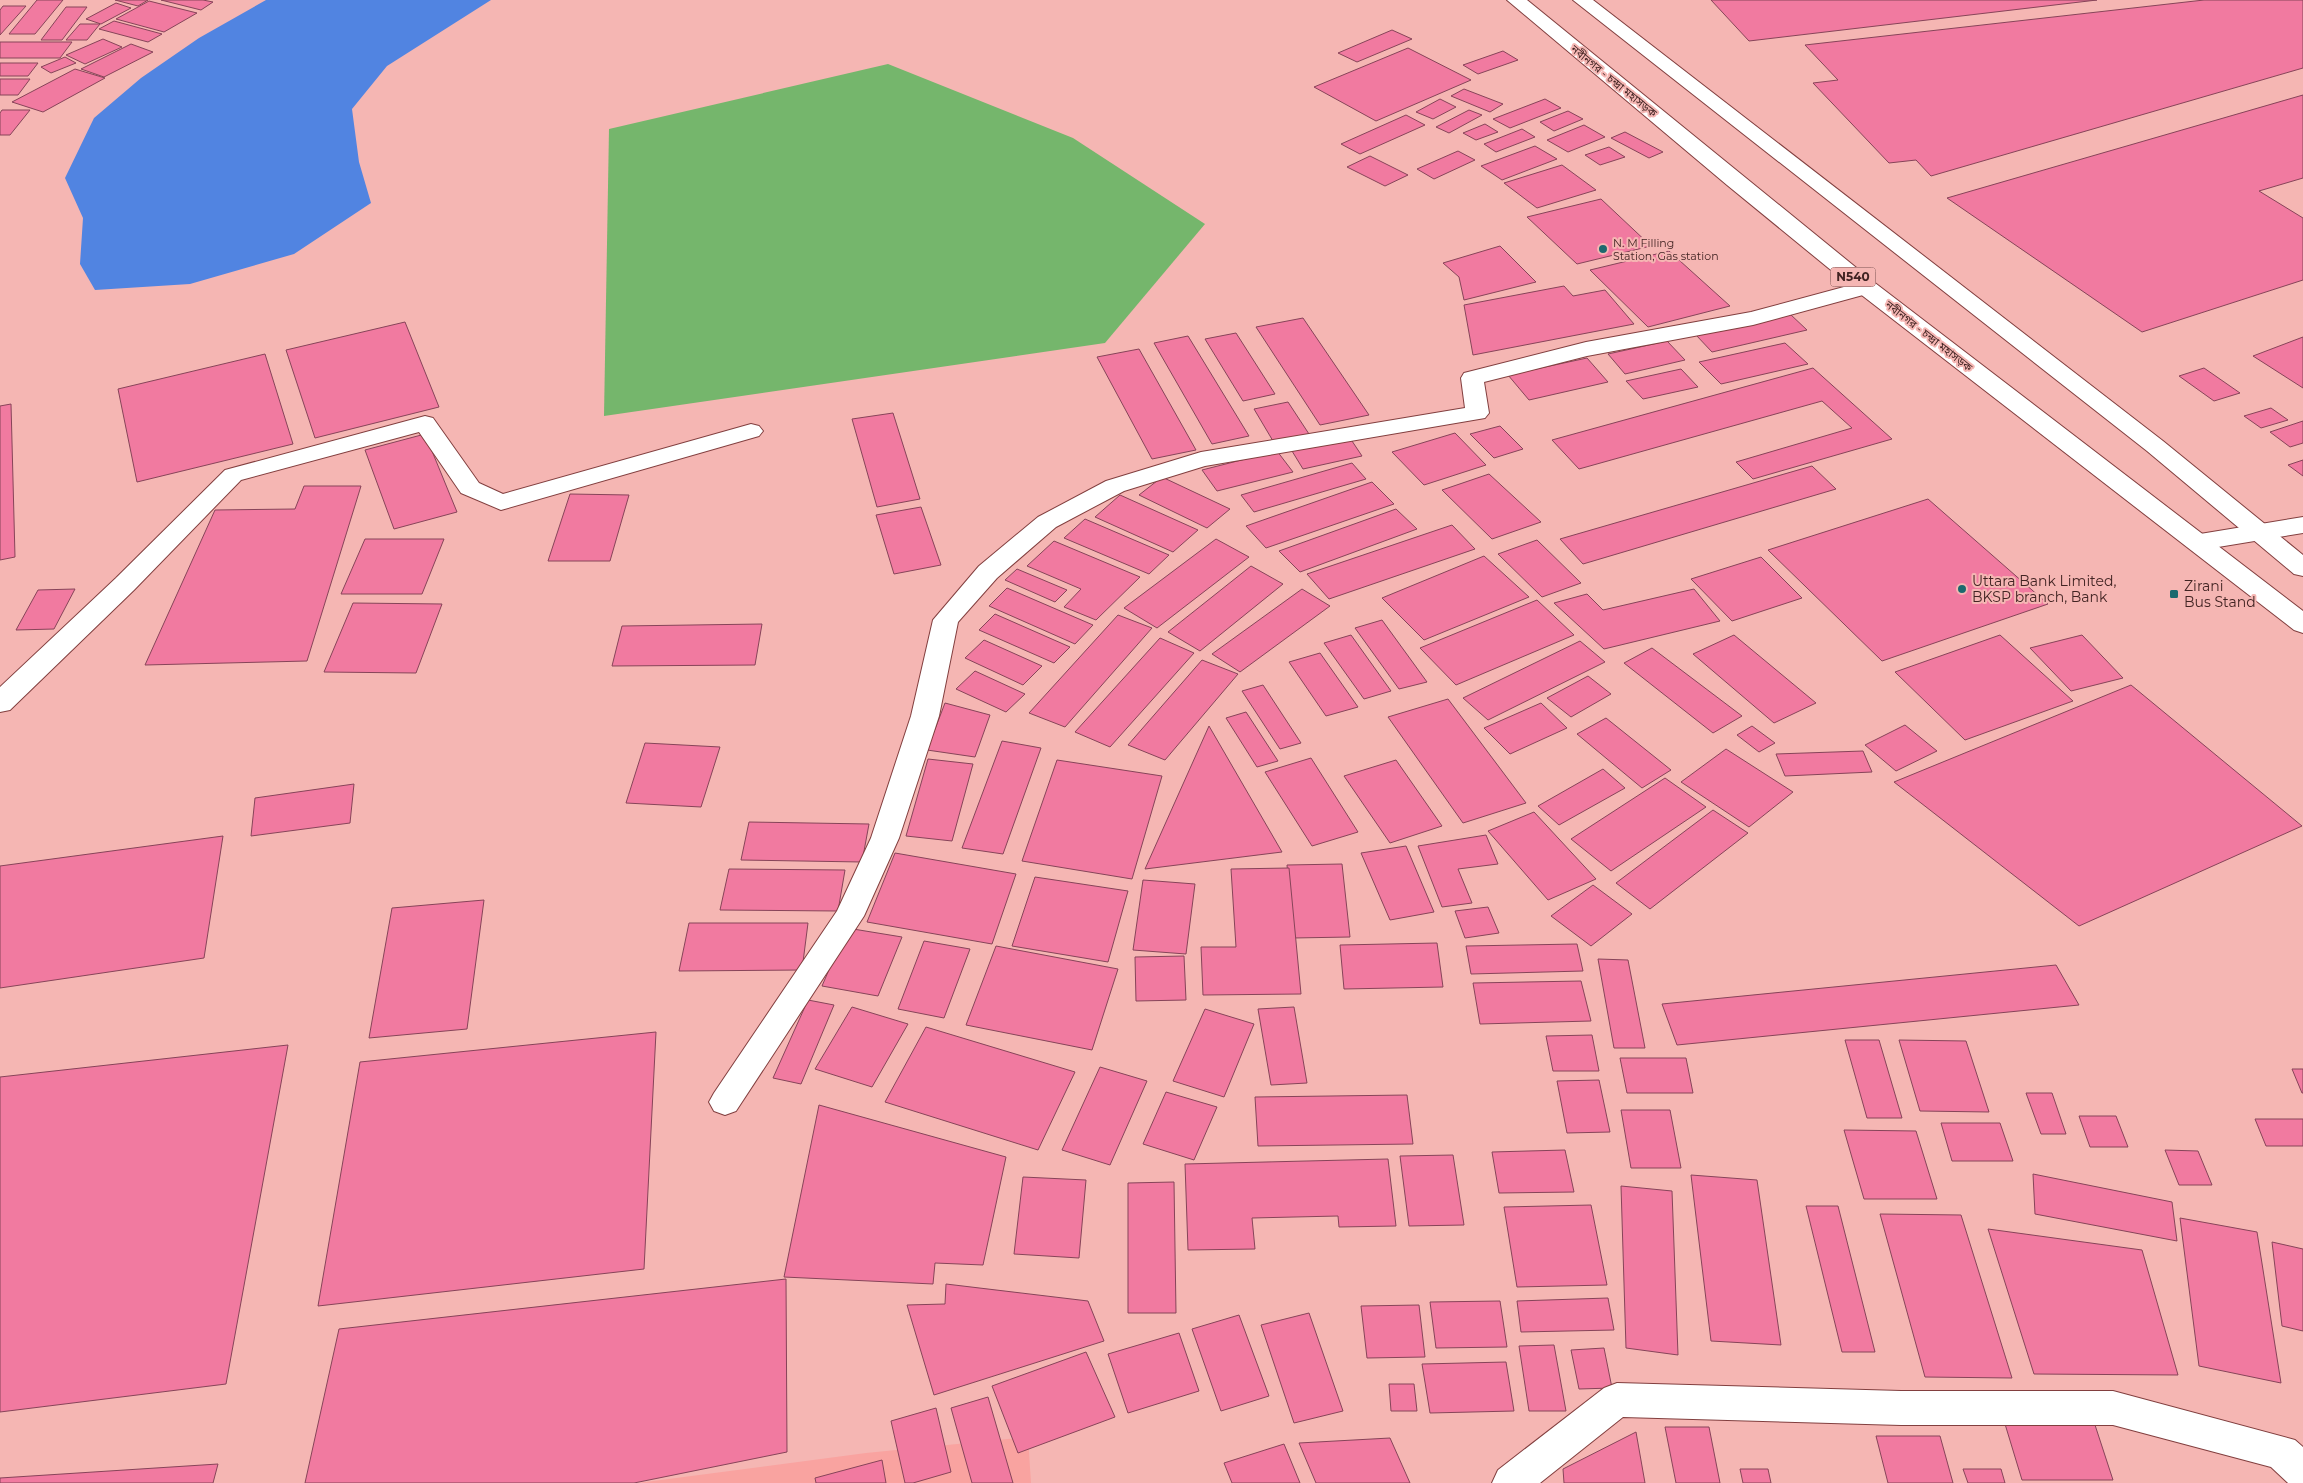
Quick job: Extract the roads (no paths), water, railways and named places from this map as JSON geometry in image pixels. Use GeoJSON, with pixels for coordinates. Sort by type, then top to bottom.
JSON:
{"type":"FeatureCollection","features":[{"type":"Feature","properties":{"kind":"main road","name":"নবীনগর - চন্দ্রা মহাসড়ক"},"geometry":{"type":"LineString","coordinates":[[1516,0],[1866,287],[2089,461],[2200,542],[2303,624]]}},
{"type":"Feature","properties":{"kind":"main road"},"geometry":{"type":"LineString","coordinates":[[1582,0],[2155,446],[2256,532],[2303,568]]}},
{"type":"Feature","properties":{"kind":"main road"},"geometry":{"type":"LineString","coordinates":[[725,1102],[849,916],[885,838],[925,716],[946,620],[988,572],[1047,522],[1115,486],[1201,459],[1476,413],[1472,378],[1586,349],[1753,318],[1866,287]]}},
{"type":"Feature","properties":{"kind":"main road"},"geometry":{"type":"LineString","coordinates":[[0,703],[125,584],[232,475],[425,423],[470,488],[501,502],[751,431]]}},
{"type":"Feature","properties":{"kind":"main road"},"geometry":{"type":"LineString","coordinates":[[2200,542],[2303,525]]}},
{"type":"Feature","properties":{"kind":"main road"},"geometry":{"type":"LineString","coordinates":[[1511,1483],[1617,1400],[1901,1408],[2113,1408],[2282,1452],[2303,1472]]}},
{"type":"Feature","properties":{"kind":"water"},"geometry":{"type":"Polygon","coordinates":[[[266,0],[491,0],[387,66],[352,109],[359,162],[371,203],[294,254],[190,284],[95,290],[80,264],[83,218],[65,178],[94,118],[141,78],[199,38],[266,0]]]}},
{"type":"Feature","properties":{"kind":"place","name":"N. M Filling Station, Gas station"},"geometry":{"type":"Point","coordinates":[1603,249]}},
{"type":"Feature","properties":{"kind":"place","name":"Uttara Bank Limited, BKSP branch, Bank"},"geometry":{"type":"Point","coordinates":[1962,589]}},
{"type":"Feature","properties":{"kind":"place","name":"Zirani Bus Stand"},"geometry":{"type":"Point","coordinates":[2174,594]}}]}
